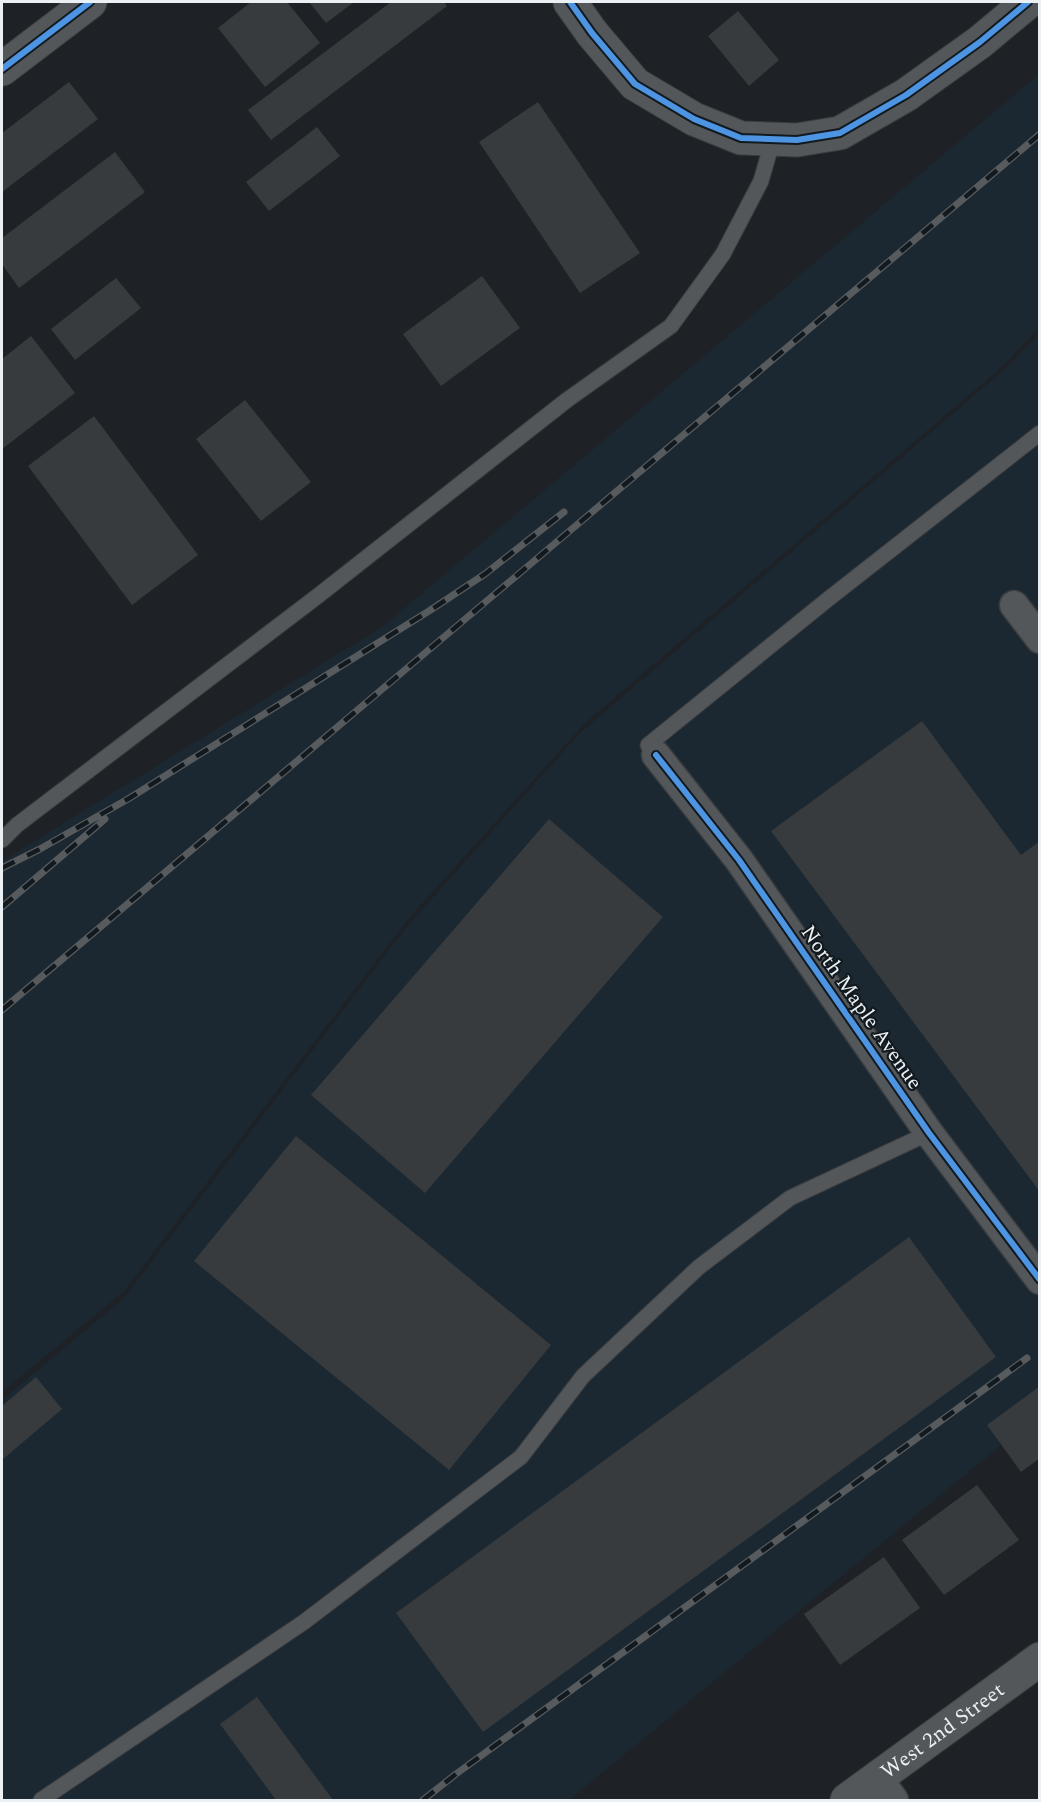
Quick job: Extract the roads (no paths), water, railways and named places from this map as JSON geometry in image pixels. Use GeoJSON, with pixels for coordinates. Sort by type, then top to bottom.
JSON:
{"type":"FeatureCollection","features":[{"type":"Feature","properties":{"kind":"street"},"geometry":{"type":"LineString","coordinates":[[2,69],[90,2]]}},
{"type":"Feature","properties":{"kind":"street"},"geometry":{"type":"LineString","coordinates":[[570,2],[592,33],[635,84],[694,119],[741,138],[797,140],[840,133],[906,95],[980,42],[1028,2]]}},
{"type":"Feature","properties":{"kind":"street"},"geometry":{"type":"LineString","coordinates":[[1014,604],[1040,639]]}},
{"type":"Feature","properties":{"kind":"street","name":"North Maple Avenue"},"geometry":{"type":"LineString","coordinates":[[656,755],[739,860],[929,1132],[1040,1280]]}},
{"type":"Feature","properties":{"kind":"street","name":"West 2nd Street"},"geometry":{"type":"LineString","coordinates":[[847,1800],[886,1789],[1040,1659]]}},
{"type":"Feature","properties":{"kind":"lane"},"geometry":{"type":"LineString","coordinates":[[2,840],[17,825],[319,595],[567,400],[671,326],[723,254],[761,181],[773,139]]}},
{"type":"Feature","properties":{"kind":"lane"},"geometry":{"type":"LineString","coordinates":[[656,755],[648,746],[836,593],[1040,433]]}},
{"type":"Feature","properties":{"kind":"lane"},"geometry":{"type":"LineString","coordinates":[[41,1800],[304,1622],[521,1457],[584,1376],[699,1267],[790,1198],[929,1132]]}},
{"type":"Feature","properties":{"kind":"railway"},"geometry":{"type":"LineString","coordinates":[[2,1010],[1040,134]]}},
{"type":"Feature","properties":{"kind":"railway"},"geometry":{"type":"LineString","coordinates":[[2,868],[128,799],[429,611],[485,574],[564,512]]}},
{"type":"Feature","properties":{"kind":"railway"},"geometry":{"type":"LineString","coordinates":[[2,907],[105,819]]}},
{"type":"Feature","properties":{"kind":"railway"},"geometry":{"type":"LineString","coordinates":[[423,1800],[1027,1358]]}}]}
